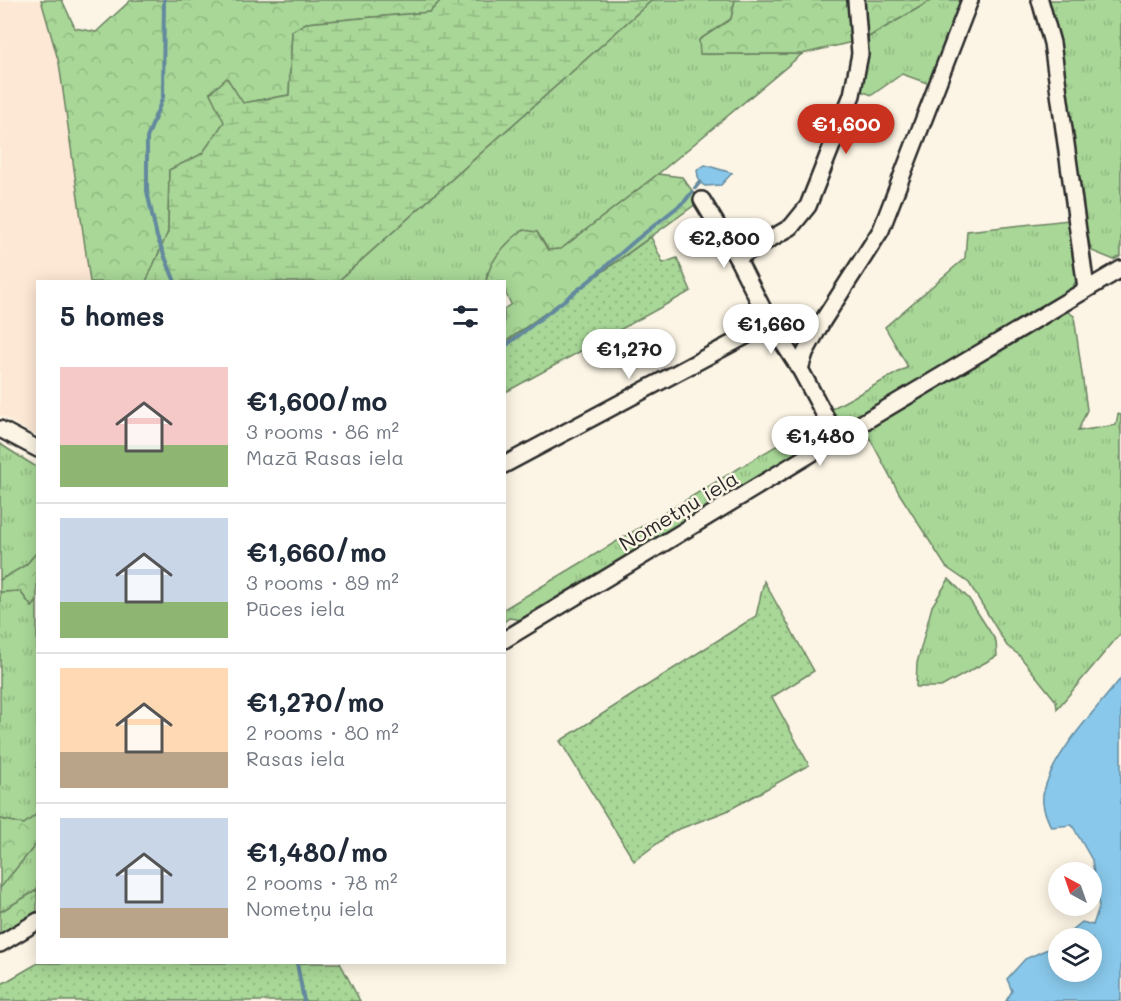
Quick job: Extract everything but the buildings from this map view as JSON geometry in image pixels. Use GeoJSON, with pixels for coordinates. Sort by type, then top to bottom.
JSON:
{"type":"FeatureCollection","features":[{"type":"Feature","properties":{"kind":"street"},"geometry":{"type":"LineString","coordinates":[[737,258],[791,227],[808,206],[852,95],[860,54],[856,0]]}},
{"type":"Feature","properties":{"kind":"street"},"geometry":{"type":"LineString","coordinates":[[800,369],[805,353],[822,322],[880,230],[970,0]]}},
{"type":"Feature","properties":{"kind":"street"},"geometry":{"type":"LineString","coordinates":[[1040,0],[1052,43],[1086,288]]}},
{"type":"Feature","properties":{"kind":"street"},"geometry":{"type":"LineString","coordinates":[[702,200],[737,258],[770,323],[800,369],[837,438]]}},
{"type":"Feature","properties":{"kind":"street","name":"Nometņu iela"},"geometry":{"type":"LineString","coordinates":[[506,637],[1121,268]]}},
{"type":"Feature","properties":{"kind":"street"},"geometry":{"type":"LineString","coordinates":[[506,464],[770,323],[797,332],[812,329],[822,322]]}},
{"type":"Feature","properties":{"kind":"street"},"geometry":{"type":"LineString","coordinates":[[0,429],[36,448]]}},
{"type":"Feature","properties":{"kind":"street"},"geometry":{"type":"LineString","coordinates":[[0,944],[36,922]]}},
{"type":"Feature","properties":{"kind":"shaded area"},"geometry":{"type":"Polygon","coordinates":[[[4,0],[44,0],[61,57],[94,280],[36,280],[36,434],[0,415],[0,2],[4,0]]]}},
{"type":"Feature","properties":{"kind":"green space"},"geometry":{"type":"Polygon","coordinates":[[[41,0],[62,0],[75,28],[96,32],[131,0],[441,0],[430,12],[306,23],[292,32],[289,95],[243,103],[210,93],[225,121],[202,154],[169,170],[168,232],[147,280],[90,280],[59,63],[41,0]]]}},
{"type":"Feature","properties":{"kind":"green space"},"geometry":{"type":"Polygon","coordinates":[[[441,0],[652,0],[339,280],[147,280],[168,232],[169,170],[202,154],[224,122],[210,93],[227,78],[243,103],[289,95],[292,31],[306,23],[430,12],[441,0]]]}},
{"type":"Feature","properties":{"kind":"green space"},"geometry":{"type":"Polygon","coordinates":[[[652,0],[735,0],[731,19],[699,40],[701,54],[802,54],[658,174],[561,249],[548,250],[537,232],[487,273],[486,280],[339,280],[652,0]]]}},
{"type":"Feature","properties":{"kind":"green space"},"geometry":{"type":"Polygon","coordinates":[[[735,0],[932,0],[865,39],[802,54],[700,54],[699,40],[731,19],[735,0]]]}},
{"type":"Feature","properties":{"kind":"green space"},"geometry":{"type":"Polygon","coordinates":[[[932,0],[963,0],[930,84],[902,74],[872,95],[858,90],[865,39],[932,0]]]}},
{"type":"Feature","properties":{"kind":"green space"},"geometry":{"type":"Polygon","coordinates":[[[1046,0],[1117,0],[1121,4],[1121,256],[1114,260],[1092,251],[1081,218],[1046,0]]]}},
{"type":"Feature","properties":{"kind":"green space"},"geometry":{"type":"Polygon","coordinates":[[[658,174],[682,177],[700,201],[506,342],[506,308],[511,304],[506,294],[506,280],[486,280],[495,259],[505,246],[523,230],[537,232],[548,250],[561,249],[658,174]]]}},
{"type":"Feature","properties":{"kind":"green space"},"geometry":{"type":"Polygon","coordinates":[[[1069,220],[1079,276],[1072,288],[522,620],[509,618],[506,620],[506,608],[811,425],[835,407],[908,367],[885,327],[965,258],[967,231],[1069,220]]]}},
{"type":"Feature","properties":{"kind":"green space"},"geometry":{"type":"Polygon","coordinates":[[[651,237],[663,263],[677,258],[691,291],[506,392],[506,342],[651,237]]]}},
{"type":"Feature","properties":{"kind":"green space"},"geometry":{"type":"Polygon","coordinates":[[[1065,310],[1074,316],[1087,410],[1078,431],[1116,425],[1118,414],[1121,415],[1121,633],[1057,709],[1056,701],[1019,655],[1007,646],[969,583],[946,567],[899,493],[866,431],[1065,310]]]}},
{"type":"Feature","properties":{"kind":"green space"},"geometry":{"type":"Polygon","coordinates":[[[0,444],[36,467],[36,553],[26,565],[0,580],[0,444]]]}},
{"type":"Feature","properties":{"kind":"green space"},"geometry":{"type":"Polygon","coordinates":[[[36,553],[36,602],[32,607],[20,591],[0,592],[0,580],[26,565],[36,553]]]}},
{"type":"Feature","properties":{"kind":"green space"},"geometry":{"type":"Polygon","coordinates":[[[949,579],[969,599],[996,641],[997,656],[941,687],[916,687],[917,663],[932,606],[949,579]]]}},
{"type":"Feature","properties":{"kind":"green space"},"geometry":{"type":"Polygon","coordinates":[[[764,581],[814,671],[772,697],[809,765],[727,811],[674,831],[634,861],[560,741],[756,616],[764,581]]]}},
{"type":"Feature","properties":{"kind":"green space"},"geometry":{"type":"Polygon","coordinates":[[[20,591],[32,607],[36,602],[36,815],[24,824],[0,819],[0,592],[20,591]]]}},
{"type":"Feature","properties":{"kind":"green space"},"geometry":{"type":"Polygon","coordinates":[[[36,815],[36,844],[0,888],[0,819],[24,824],[36,815]]]}},
{"type":"Feature","properties":{"kind":"green space"},"geometry":{"type":"Polygon","coordinates":[[[36,844],[36,891],[0,912],[0,888],[36,844]]]}},
{"type":"Feature","properties":{"kind":"green space"},"geometry":{"type":"Polygon","coordinates":[[[36,891],[36,913],[0,935],[0,912],[36,891]]]}},
{"type":"Feature","properties":{"kind":"green space"},"geometry":{"type":"Polygon","coordinates":[[[36,964],[341,964],[360,1001],[0,1001],[0,985],[36,964]]]}},
{"type":"Feature","properties":{"kind":"water"},"geometry":{"type":"Polygon","coordinates":[[[705,165],[732,173],[721,185],[705,186],[699,182],[697,170],[705,165]]]}},
{"type":"Feature","properties":{"kind":"water"},"geometry":{"type":"Polygon","coordinates":[[[1121,678],[1121,1001],[1006,1001],[1012,991],[1007,979],[1025,959],[1048,949],[1048,982],[1102,982],[1102,928],[1075,928],[1082,922],[1093,925],[1096,916],[1102,916],[1102,862],[1092,862],[1072,825],[1051,827],[1043,800],[1049,776],[1057,761],[1121,678]]]}},
{"type":"Feature","properties":{"kind":"waterway"},"geometry":{"type":"LineString","coordinates":[[164,0],[163,97],[147,138],[147,191],[157,237],[174,280]]}},
{"type":"Feature","properties":{"kind":"waterway"},"geometry":{"type":"LineString","coordinates":[[695,188],[700,182]]}},
{"type":"Feature","properties":{"kind":"waterway"},"geometry":{"type":"LineString","coordinates":[[506,345],[589,281],[685,201],[692,192]]}},
{"type":"Feature","properties":{"kind":"waterway"},"geometry":{"type":"LineString","coordinates":[[297,964],[304,1001]]}}]}
